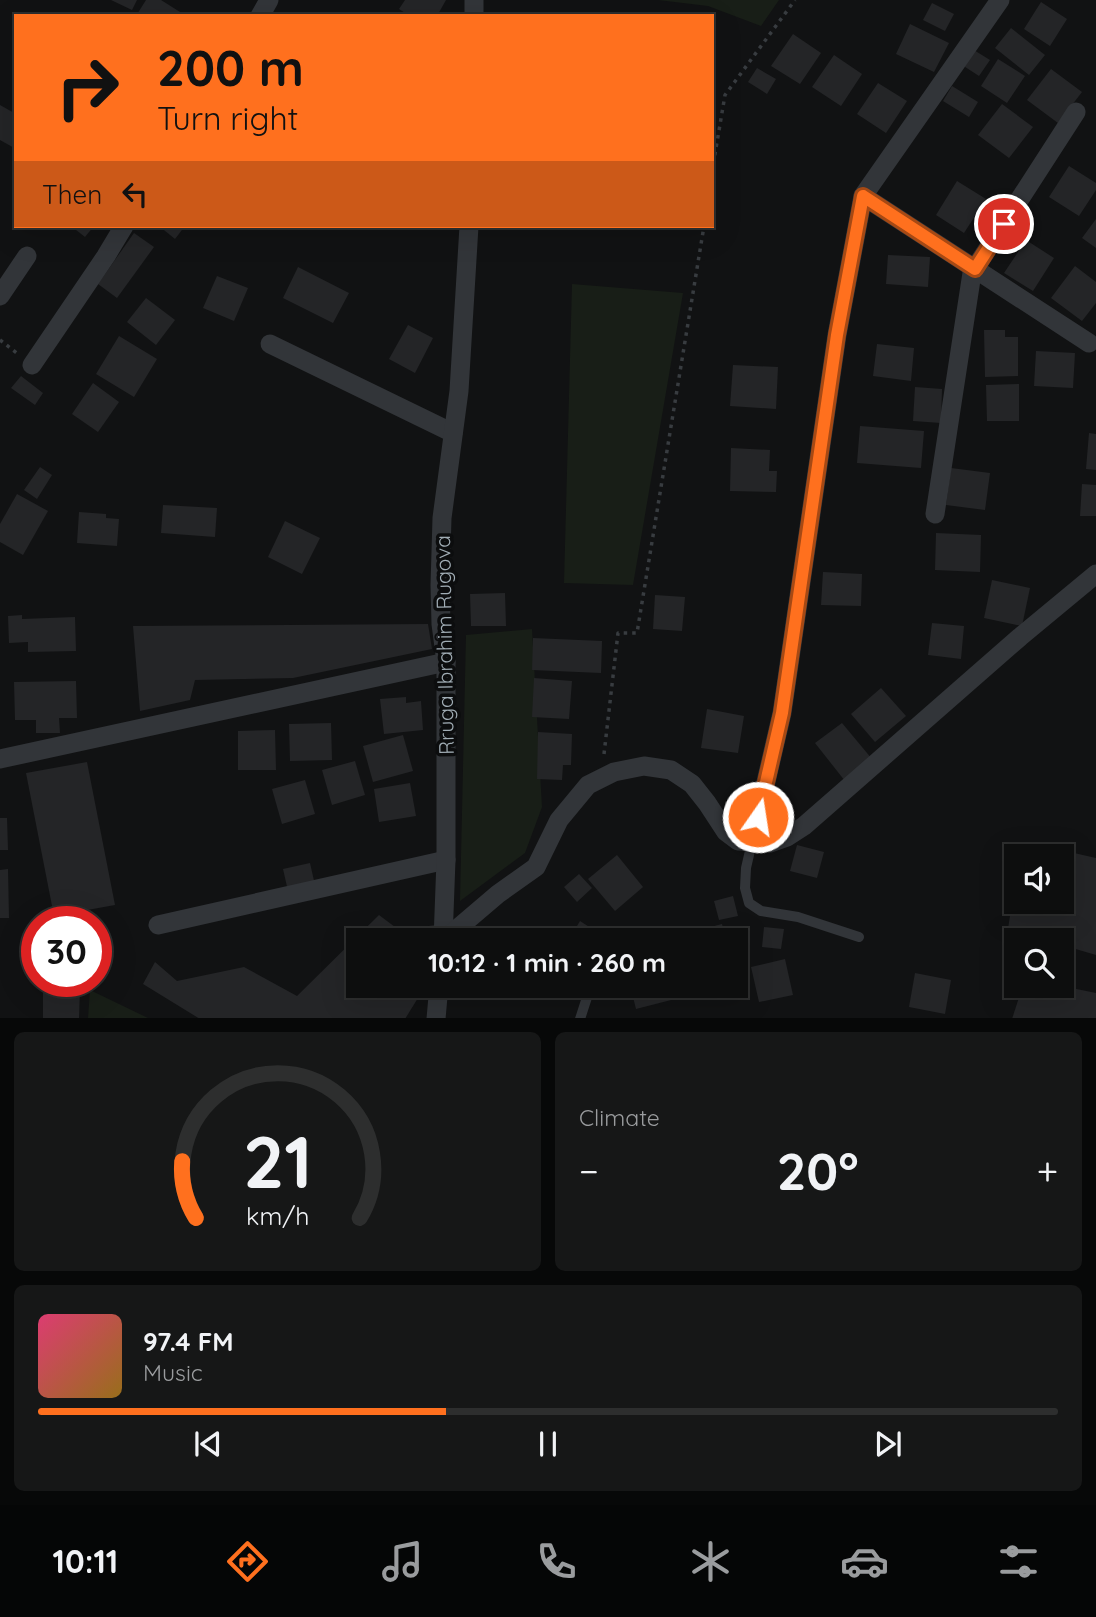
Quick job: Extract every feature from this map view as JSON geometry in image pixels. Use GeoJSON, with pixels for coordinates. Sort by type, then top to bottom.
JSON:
{"type":"FeatureCollection","features":[{"type":"Feature","properties":{"kind":"street"},"geometry":{"type":"LineString","coordinates":[[752,842],[782,713],[837,335],[863,196],[1000,0]]}},
{"type":"Feature","properties":{"kind":"street"},"geometry":{"type":"LineString","coordinates":[[934,514],[972,273],[1076,112]]}},
{"type":"Feature","properties":{"kind":"street"},"geometry":{"type":"LineString","coordinates":[[863,196],[1088,343]]}},
{"type":"Feature","properties":{"kind":"street"},"geometry":{"type":"LineString","coordinates":[[32,365],[123,228]]}},
{"type":"Feature","properties":{"kind":"street","name":"Rruga Ibrahim Rugova"},"geometry":{"type":"LineString","coordinates":[[443,928],[446,663],[440,598],[442,518],[459,391],[469,228]]}},
{"type":"Feature","properties":{"kind":"street"},"geometry":{"type":"LineString","coordinates":[[0,296],[27,256]]}},
{"type":"Feature","properties":{"kind":"street"},"geometry":{"type":"LineString","coordinates":[[270,344],[453,433]]}},
{"type":"Feature","properties":{"kind":"street"},"geometry":{"type":"LineString","coordinates":[[457,928],[536,867],[559,820],[588,785],[614,772],[644,766],[671,770],[692,784],[726,832],[738,841],[770,843],[787,837],[804,826],[1096,574]]}},
{"type":"Feature","properties":{"kind":"street"},"geometry":{"type":"LineString","coordinates":[[0,759],[446,663]]}},
{"type":"Feature","properties":{"kind":"street"},"geometry":{"type":"LineString","coordinates":[[158,925],[446,860]]}},
{"type":"Feature","properties":{"kind":"street"},"geometry":{"type":"LineString","coordinates":[[436,1018],[438,998]]}},
{"type":"Feature","properties":{"kind":"lane"},"geometry":{"type":"LineString","coordinates":[[752,842],[745,888],[749,903],[761,911],[808,920],[859,937]]}},
{"type":"Feature","properties":{"kind":"lane"},"geometry":{"type":"LineString","coordinates":[[580,1018],[587,998]]}},
{"type":"Feature","properties":{"kind":"path"},"geometry":{"type":"LineString","coordinates":[[714,160],[725,94],[795,0]]}},
{"type":"Feature","properties":{"kind":"path"},"geometry":{"type":"LineString","coordinates":[[602,778],[618,633],[637,633],[704,228]]}},
{"type":"Feature","properties":{"kind":"shaded area"},"geometry":{"type":"Polygon","coordinates":[[[658,0],[779,0],[761,26],[708,6],[658,0]]]}},
{"type":"Feature","properties":{"kind":"shaded area"},"geometry":{"type":"Polygon","coordinates":[[[572,284],[683,293],[633,585],[564,583],[572,284]]]}},
{"type":"Feature","properties":{"kind":"shaded area"},"geometry":{"type":"Polygon","coordinates":[[[532,629],[542,807],[525,853],[460,901],[466,635],[532,629]]]}},
{"type":"Feature","properties":{"kind":"shaded area"},"geometry":{"type":"Polygon","coordinates":[[[90,997],[104,997],[148,1018],[88,1018],[90,997]]]}},
{"type":"Feature","properties":{"kind":"building"},"geometry":{"type":"Polygon","coordinates":[[[111,0],[137,0],[132,10],[111,0]]]}},
{"type":"Feature","properties":{"kind":"building"},"geometry":{"type":"Polygon","coordinates":[[[146,0],[161,0],[180,12],[179,14],[137,14],[146,0]]]}},
{"type":"Feature","properties":{"kind":"building"},"geometry":{"type":"Polygon","coordinates":[[[405,0],[446,0],[438,14],[407,14],[399,9],[405,0]]]}},
{"type":"Feature","properties":{"kind":"building"},"geometry":{"type":"Polygon","coordinates":[[[1041,2],[1067,19],[1050,46],[1024,29],[1041,2]]]}},
{"type":"Feature","properties":{"kind":"building"},"geometry":{"type":"Polygon","coordinates":[[[932,3],[954,14],[945,31],[923,20],[932,3]]]}},
{"type":"Feature","properties":{"kind":"building"},"geometry":{"type":"Polygon","coordinates":[[[910,24],[949,43],[934,72],[896,54],[910,24]]]}},
{"type":"Feature","properties":{"kind":"building"},"geometry":{"type":"Polygon","coordinates":[[[1011,28],[1045,55],[1029,75],[995,48],[1011,28]]]}},
{"type":"Feature","properties":{"kind":"building"},"geometry":{"type":"Polygon","coordinates":[[[793,34],[821,53],[800,84],[771,66],[793,34]]]}},
{"type":"Feature","properties":{"kind":"building"},"geometry":{"type":"Polygon","coordinates":[[[969,47],[990,60],[979,76],[959,63],[969,47]]]}},
{"type":"Feature","properties":{"kind":"building"},"geometry":{"type":"Polygon","coordinates":[[[834,55],[862,74],[841,106],[812,87],[834,55]]]}},
{"type":"Feature","properties":{"kind":"building"},"geometry":{"type":"Polygon","coordinates":[[[998,59],[1025,76],[1007,103],[981,86],[998,59]]]}},
{"type":"Feature","properties":{"kind":"building"},"geometry":{"type":"Polygon","coordinates":[[[757,68],[776,79],[767,94],[748,82],[757,68]]]}},
{"type":"Feature","properties":{"kind":"building"},"geometry":{"type":"Polygon","coordinates":[[[1051,69],[1082,92],[1058,123],[1027,100],[1051,69]]]}},
{"type":"Feature","properties":{"kind":"building"},"geometry":{"type":"Polygon","coordinates":[[[878,83],[907,101],[886,133],[857,114],[878,83]]]}},
{"type":"Feature","properties":{"kind":"building"},"geometry":{"type":"Polygon","coordinates":[[[952,86],[978,102],[969,117],[943,101],[952,86]]]}},
{"type":"Feature","properties":{"kind":"building"},"geometry":{"type":"Polygon","coordinates":[[[1002,104],[1033,127],[1009,158],[978,135],[1002,104]]]}},
{"type":"Feature","properties":{"kind":"building"},"geometry":{"type":"Polygon","coordinates":[[[0,105],[14,113],[14,148],[0,140],[0,105]]]}},
{"type":"Feature","properties":{"kind":"building"},"geometry":{"type":"Polygon","coordinates":[[[1069,166],[1096,183],[1096,190],[1079,216],[1049,197],[1069,166]]]}},
{"type":"Feature","properties":{"kind":"building"},"geometry":{"type":"Polygon","coordinates":[[[957,181],[986,199],[964,233],[936,215],[957,181]]]}},
{"type":"Feature","properties":{"kind":"building"},"geometry":{"type":"Polygon","coordinates":[[[1096,219],[1096,248],[1082,238],[1096,219]]]}},
{"type":"Feature","properties":{"kind":"building"},"geometry":{"type":"Polygon","coordinates":[[[74,228],[92,228],[85,237],[74,228]]]}},
{"type":"Feature","properties":{"kind":"building"},"geometry":{"type":"Polygon","coordinates":[[[161,228],[183,228],[175,239],[161,228]]]}},
{"type":"Feature","properties":{"kind":"building"},"geometry":{"type":"Polygon","coordinates":[[[134,233],[154,247],[117,298],[98,284],[134,233]]]}},
{"type":"Feature","properties":{"kind":"building"},"geometry":{"type":"Polygon","coordinates":[[[1026,240],[1054,258],[1033,291],[1004,273],[1026,240]]]}},
{"type":"Feature","properties":{"kind":"building"},"geometry":{"type":"Polygon","coordinates":[[[888,255],[930,257],[928,287],[886,284],[888,255]]]}},
{"type":"Feature","properties":{"kind":"building"},"geometry":{"type":"Polygon","coordinates":[[[1075,266],[1096,282],[1096,303],[1082,321],[1051,298],[1075,266]]]}},
{"type":"Feature","properties":{"kind":"building"},"geometry":{"type":"Polygon","coordinates":[[[298,267],[349,293],[333,323],[283,298],[298,267]]]}},
{"type":"Feature","properties":{"kind":"building"},"geometry":{"type":"Polygon","coordinates":[[[217,276],[248,288],[234,321],[203,308],[217,276]]]}},
{"type":"Feature","properties":{"kind":"building"},"geometry":{"type":"Polygon","coordinates":[[[146,298],[175,320],[156,345],[127,322],[146,298]]]}},
{"type":"Feature","properties":{"kind":"building"},"geometry":{"type":"Polygon","coordinates":[[[408,325],[433,338],[415,373],[389,359],[408,325]]]}},
{"type":"Feature","properties":{"kind":"building"},"geometry":{"type":"Polygon","coordinates":[[[984,330],[1005,330],[1005,337],[1018,337],[1018,376],[985,377],[984,330]]]}},
{"type":"Feature","properties":{"kind":"building"},"geometry":{"type":"Polygon","coordinates":[[[119,336],[157,359],[134,397],[96,374],[119,336]]]}},
{"type":"Feature","properties":{"kind":"building"},"geometry":{"type":"Polygon","coordinates":[[[877,344],[914,348],[911,381],[873,376],[877,344]]]}},
{"type":"Feature","properties":{"kind":"building"},"geometry":{"type":"Polygon","coordinates":[[[1036,351],[1075,353],[1073,388],[1034,386],[1036,351]]]}},
{"type":"Feature","properties":{"kind":"building"},"geometry":{"type":"Polygon","coordinates":[[[733,365],[778,367],[776,409],[730,406],[733,365]]]}},
{"type":"Feature","properties":{"kind":"building"},"geometry":{"type":"Polygon","coordinates":[[[21,376],[43,393],[35,405],[11,388],[21,376]]]}},
{"type":"Feature","properties":{"kind":"building"},"geometry":{"type":"Polygon","coordinates":[[[93,383],[119,402],[98,432],[72,414],[93,383]]]}},
{"type":"Feature","properties":{"kind":"building"},"geometry":{"type":"Polygon","coordinates":[[[1019,384],[1019,421],[987,421],[986,385],[1019,384]]]}},
{"type":"Feature","properties":{"kind":"building"},"geometry":{"type":"Polygon","coordinates":[[[915,387],[942,389],[941,423],[913,421],[915,387]]]}},
{"type":"Feature","properties":{"kind":"building"},"geometry":{"type":"Polygon","coordinates":[[[860,426],[924,431],[921,468],[857,463],[860,426]]]}},
{"type":"Feature","properties":{"kind":"building"},"geometry":{"type":"Polygon","coordinates":[[[1089,433],[1096,434],[1096,470],[1086,469],[1089,433]]]}},
{"type":"Feature","properties":{"kind":"building"},"geometry":{"type":"Polygon","coordinates":[[[731,448],[770,450],[769,471],[777,471],[776,492],[730,491],[731,448]]]}},
{"type":"Feature","properties":{"kind":"building"},"geometry":{"type":"Polygon","coordinates":[[[40,467],[52,475],[37,499],[24,490],[40,467]]]}},
{"type":"Feature","properties":{"kind":"building"},"geometry":{"type":"Polygon","coordinates":[[[951,468],[990,473],[985,510],[946,505],[951,468]]]}},
{"type":"Feature","properties":{"kind":"building"},"geometry":{"type":"Polygon","coordinates":[[[1082,484],[1096,485],[1096,516],[1080,516],[1082,484]]]}},
{"type":"Feature","properties":{"kind":"building"},"geometry":{"type":"Polygon","coordinates":[[[17,494],[48,511],[23,555],[0,542],[0,524],[17,494]]]}},
{"type":"Feature","properties":{"kind":"building"},"geometry":{"type":"Polygon","coordinates":[[[163,505],[217,508],[215,537],[161,533],[163,505]]]}},
{"type":"Feature","properties":{"kind":"building"},"geometry":{"type":"Polygon","coordinates":[[[79,512],[106,514],[106,518],[119,519],[117,546],[77,543],[79,512]]]}},
{"type":"Feature","properties":{"kind":"building"},"geometry":{"type":"Polygon","coordinates":[[[285,521],[320,538],[302,574],[268,557],[285,521]]]}},
{"type":"Feature","properties":{"kind":"building"},"geometry":{"type":"Polygon","coordinates":[[[936,533],[981,535],[980,572],[935,570],[936,533]]]}},
{"type":"Feature","properties":{"kind":"building"},"geometry":{"type":"Polygon","coordinates":[[[823,572],[862,574],[861,606],[821,605],[823,572]]]}},
{"type":"Feature","properties":{"kind":"building"},"geometry":{"type":"Polygon","coordinates":[[[992,580],[1030,588],[1022,626],[984,618],[992,580]]]}},
{"type":"Feature","properties":{"kind":"building"},"geometry":{"type":"Polygon","coordinates":[[[505,593],[506,626],[471,626],[470,594],[505,593]]]}},
{"type":"Feature","properties":{"kind":"building"},"geometry":{"type":"Polygon","coordinates":[[[655,595],[685,597],[682,631],[653,629],[655,595]]]}},
{"type":"Feature","properties":{"kind":"building"},"geometry":{"type":"Polygon","coordinates":[[[22,615],[22,619],[75,617],[76,651],[28,652],[28,642],[9,643],[8,616],[22,615]]]}},
{"type":"Feature","properties":{"kind":"building"},"geometry":{"type":"Polygon","coordinates":[[[932,623],[964,626],[961,659],[928,655],[932,623]]]}},
{"type":"Feature","properties":{"kind":"building"},"geometry":{"type":"Polygon","coordinates":[[[428,624],[432,649],[293,678],[195,680],[190,700],[140,711],[133,626],[428,624]]]}},
{"type":"Feature","properties":{"kind":"building"},"geometry":{"type":"Polygon","coordinates":[[[533,638],[602,641],[601,673],[532,670],[533,638]]]}},
{"type":"Feature","properties":{"kind":"building"},"geometry":{"type":"Polygon","coordinates":[[[534,678],[572,681],[569,719],[532,717],[534,678]]]}},
{"type":"Feature","properties":{"kind":"building"},"geometry":{"type":"Polygon","coordinates":[[[76,681],[77,718],[59,718],[60,733],[36,733],[36,720],[15,720],[14,682],[76,681]]]}},
{"type":"Feature","properties":{"kind":"building"},"geometry":{"type":"Polygon","coordinates":[[[881,688],[906,716],[875,742],[851,714],[881,688]]]}},
{"type":"Feature","properties":{"kind":"building"},"geometry":{"type":"Polygon","coordinates":[[[406,697],[406,703],[421,701],[423,730],[384,734],[380,699],[406,697]]]}},
{"type":"Feature","properties":{"kind":"building"},"geometry":{"type":"Polygon","coordinates":[[[707,709],[744,716],[738,753],[701,748],[707,709]]]}},
{"type":"Feature","properties":{"kind":"building"},"geometry":{"type":"Polygon","coordinates":[[[331,723],[332,760],[290,761],[289,724],[331,723]]]}},
{"type":"Feature","properties":{"kind":"building"},"geometry":{"type":"Polygon","coordinates":[[[842,723],[872,759],[845,781],[815,743],[842,723]]]}},
{"type":"Feature","properties":{"kind":"building"},"geometry":{"type":"Polygon","coordinates":[[[275,730],[276,770],[238,770],[238,731],[275,730]]]}},
{"type":"Feature","properties":{"kind":"building"},"geometry":{"type":"Polygon","coordinates":[[[538,732],[572,734],[571,765],[563,765],[562,780],[537,779],[538,732]]]}},
{"type":"Feature","properties":{"kind":"building"},"geometry":{"type":"Polygon","coordinates":[[[403,735],[413,771],[373,782],[363,746],[403,735]]]}},
{"type":"Feature","properties":{"kind":"building"},"geometry":{"type":"Polygon","coordinates":[[[355,761],[365,795],[332,805],[322,770],[355,761]]]}},
{"type":"Feature","properties":{"kind":"building"},"geometry":{"type":"Polygon","coordinates":[[[87,762],[115,905],[52,906],[26,773],[87,762]]]}},
{"type":"Feature","properties":{"kind":"building"},"geometry":{"type":"Polygon","coordinates":[[[305,780],[315,814],[282,824],[272,789],[305,780]]]}},
{"type":"Feature","properties":{"kind":"building"},"geometry":{"type":"Polygon","coordinates":[[[410,783],[416,816],[379,822],[374,789],[410,783]]]}},
{"type":"Feature","properties":{"kind":"building"},"geometry":{"type":"Polygon","coordinates":[[[0,818],[7,818],[8,850],[0,850],[0,818]]]}},
{"type":"Feature","properties":{"kind":"building"},"geometry":{"type":"Polygon","coordinates":[[[797,845],[824,852],[817,878],[790,871],[797,845]]]}},
{"type":"Feature","properties":{"kind":"building"},"geometry":{"type":"Polygon","coordinates":[[[1074,853],[1096,858],[1096,955],[1074,949],[1074,928],[1008,928],[1010,914],[1074,914],[1074,853]]]}},
{"type":"Feature","properties":{"kind":"building"},"geometry":{"type":"Polygon","coordinates":[[[617,855],[643,887],[615,911],[588,879],[617,855]]]}},
{"type":"Feature","properties":{"kind":"building"},"geometry":{"type":"Polygon","coordinates":[[[310,863],[315,885],[288,891],[283,869],[310,863]]]}},
{"type":"Feature","properties":{"kind":"building"},"geometry":{"type":"Polygon","coordinates":[[[8,869],[9,918],[0,918],[0,870],[8,869]]]}},
{"type":"Feature","properties":{"kind":"building"},"geometry":{"type":"Polygon","coordinates":[[[579,874],[592,888],[577,902],[564,887],[579,874]]]}},
{"type":"Feature","properties":{"kind":"building"},"geometry":{"type":"Polygon","coordinates":[[[733,896],[738,916],[719,920],[714,901],[733,896]]]}},
{"type":"Feature","properties":{"kind":"building"},"geometry":{"type":"Polygon","coordinates":[[[379,915],[396,928],[366,928],[379,915]]]}},
{"type":"Feature","properties":{"kind":"building"},"geometry":{"type":"Polygon","coordinates":[[[580,921],[591,928],[576,928],[580,921]]]}},
{"type":"Feature","properties":{"kind":"building"},"geometry":{"type":"Polygon","coordinates":[[[722,924],[723,928],[707,928],[722,924]]]}},
{"type":"Feature","properties":{"kind":"building"},"geometry":{"type":"Polygon","coordinates":[[[436,925],[436,928],[414,928],[436,925]]]}},
{"type":"Feature","properties":{"kind":"building"},"geometry":{"type":"Polygon","coordinates":[[[764,927],[784,929],[781,949],[762,947],[764,927]]]}},
{"type":"Feature","properties":{"kind":"building"},"geometry":{"type":"Polygon","coordinates":[[[346,948],[346,998],[418,998],[406,1018],[198,1018],[143,984],[155,962],[177,981],[244,967],[297,996],[346,948]]]}},
{"type":"Feature","properties":{"kind":"building"},"geometry":{"type":"Polygon","coordinates":[[[785,959],[793,995],[759,1002],[751,967],[785,959]]]}},
{"type":"Feature","properties":{"kind":"building"},"geometry":{"type":"Polygon","coordinates":[[[915,973],[951,980],[945,1014],[909,1007],[915,973]]]}},
{"type":"Feature","properties":{"kind":"building"},"geometry":{"type":"Polygon","coordinates":[[[1074,988],[1096,993],[1096,1018],[1012,1018],[1019,998],[1074,998],[1074,988]]]}},
{"type":"Feature","properties":{"kind":"building"},"geometry":{"type":"Polygon","coordinates":[[[43,997],[80,997],[79,1018],[43,1018],[43,997]]]}},
{"type":"Feature","properties":{"kind":"building"},"geometry":{"type":"Polygon","coordinates":[[[633,998],[675,999],[636,1009],[633,998]]]}},
{"type":"Feature","properties":{"kind":"route"},"geometry":{"type":"LineString","coordinates":[[758,817],[782,713],[837,335],[863,196],[975,269],[1004,224]]}}]}
